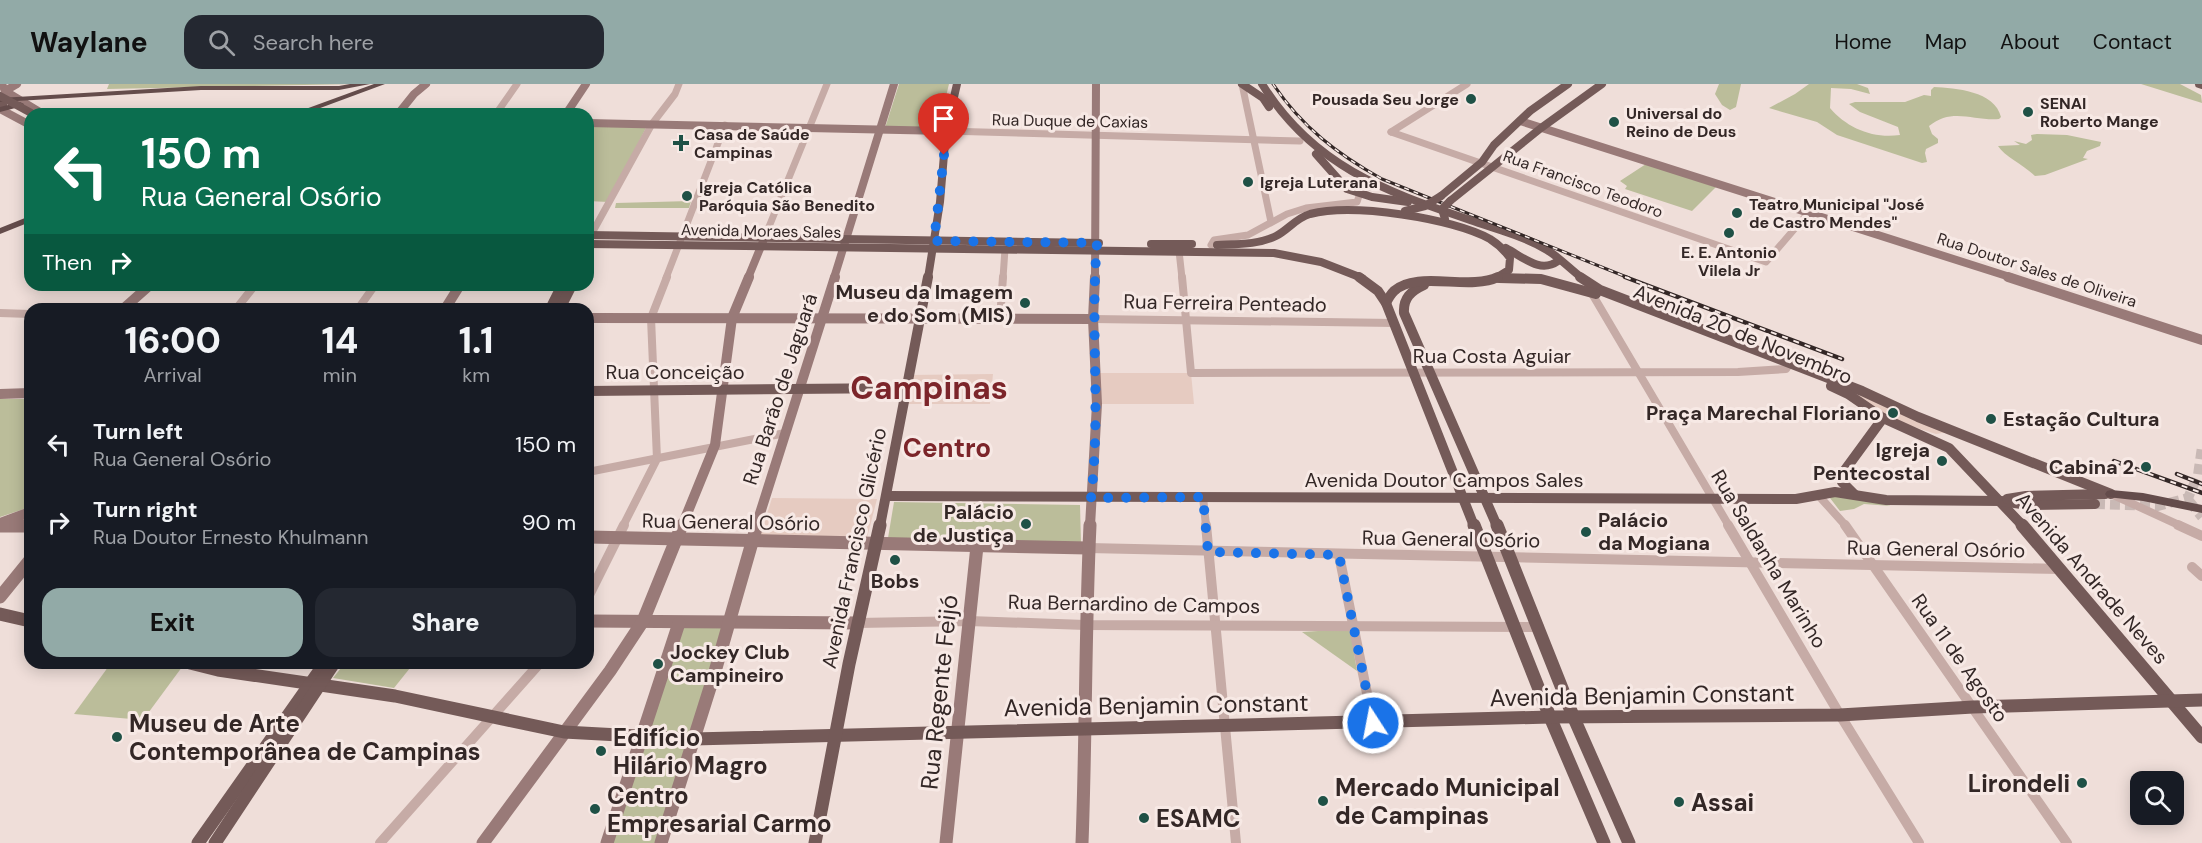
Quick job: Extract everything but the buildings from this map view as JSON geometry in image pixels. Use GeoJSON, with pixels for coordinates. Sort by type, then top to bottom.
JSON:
{"type":"FeatureCollection","features":[{"type":"Feature","properties":{"kind":"highway"},"geometry":{"type":"LineString","coordinates":[[1,100],[21,101],[47,97],[201,88],[339,88],[381,84]]}},
{"type":"Feature","properties":{"kind":"highway"},"geometry":{"type":"LineString","coordinates":[[311,108],[367,86]]}},
{"type":"Feature","properties":{"kind":"highway"},"geometry":{"type":"LineString","coordinates":[[0,231],[24,221]]}},
{"type":"Feature","properties":{"kind":"highway"},"geometry":{"type":"LineString","coordinates":[[2111,494],[2143,497],[2202,509]]}},
{"type":"Feature","properties":{"kind":"main road"},"geometry":{"type":"LineString","coordinates":[[1,100],[17,84]]}},
{"type":"Feature","properties":{"kind":"main road"},"geometry":{"type":"LineString","coordinates":[[403,108],[426,84]]}},
{"type":"Feature","properties":{"kind":"main road"},"geometry":{"type":"LineString","coordinates":[[570,108],[586,84]]}},
{"type":"Feature","properties":{"kind":"main road","name":"Rua Barão de Jaguará"},"geometry":{"type":"LineString","coordinates":[[662,843],[798,389],[820,318],[847,244],[878,130],[894,84]]}},
{"type":"Feature","properties":{"kind":"main road","name":"Avenida Francisco Glicério"},"geometry":{"type":"LineString","coordinates":[[815,843],[858,623],[887,496],[933,245],[946,131],[957,84]]}},
{"type":"Feature","properties":{"kind":"main road"},"geometry":{"type":"LineString","coordinates":[[1082,843],[1086,729],[1085,625],[1097,404],[1093,319],[1097,247],[1094,135],[1096,84]]}},
{"type":"Feature","properties":{"kind":"main road"},"geometry":{"type":"LineString","coordinates":[[1243,85],[1256,87],[1262,84],[1284,117],[1305,138],[1328,155],[1378,185],[1540,246],[1564,260],[1588,288]]}},
{"type":"Feature","properties":{"kind":"main road"},"geometry":{"type":"LineString","coordinates":[[1377,213],[1415,209],[1441,196],[1482,162],[1494,145],[1530,111],[1568,84]]}},
{"type":"Feature","properties":{"kind":"main road"},"geometry":{"type":"LineString","coordinates":[[1558,261],[1547,268],[1529,261],[1491,240],[1457,227],[1444,219],[1441,213],[1443,207],[1537,127],[1602,84]]}},
{"type":"Feature","properties":{"kind":"main road"},"geometry":{"type":"LineString","coordinates":[[1243,85],[1263,98],[1275,115],[1300,141],[1321,158],[1340,183],[1360,195],[1431,208],[1532,246],[1558,261],[1588,288]]}},
{"type":"Feature","properties":{"kind":"main road"},"geometry":{"type":"LineString","coordinates":[[1,100],[21,101],[30,108]]}},
{"type":"Feature","properties":{"kind":"main road"},"geometry":{"type":"LineString","coordinates":[[1,100],[24,108]]}},
{"type":"Feature","properties":{"kind":"main road"},"geometry":{"type":"LineString","coordinates":[[1,100],[14,116],[24,122]]}},
{"type":"Feature","properties":{"kind":"main road"},"geometry":{"type":"LineString","coordinates":[[1,100],[24,115]]}},
{"type":"Feature","properties":{"kind":"main road"},"geometry":{"type":"LineString","coordinates":[[14,116],[24,111]]}},
{"type":"Feature","properties":{"kind":"main road","name":"Rua Duque de Caxias"},"geometry":{"type":"LineString","coordinates":[[594,123],[946,131]]}},
{"type":"Feature","properties":{"kind":"main road","name":"Rua Doutor Sales de Oliveira"},"geometry":{"type":"LineString","coordinates":[[1519,123],[1809,212],[2202,340]]}},
{"type":"Feature","properties":{"kind":"main road"},"geometry":{"type":"LineString","coordinates":[[933,245],[1005,249],[1258,242],[1277,235],[1304,216],[1329,211],[1377,213],[1457,227]]}},
{"type":"Feature","properties":{"kind":"main road"},"geometry":{"type":"LineString","coordinates":[[1223,251],[1259,248],[1274,244],[1290,225]]}},
{"type":"Feature","properties":{"kind":"main road","name":"Avenida Moraes Sales"},"geometry":{"type":"LineString","coordinates":[[594,239],[933,245]]}},
{"type":"Feature","properties":{"kind":"main road"},"geometry":{"type":"LineString","coordinates":[[1386,303],[1389,294],[1398,286],[1470,283],[1504,275],[1511,264],[1507,253],[1491,240]]}},
{"type":"Feature","properties":{"kind":"main road"},"geometry":{"type":"LineString","coordinates":[[483,843],[632,640],[643,621],[715,446],[732,318],[763,243]]}},
{"type":"Feature","properties":{"kind":"main road"},"geometry":{"type":"LineString","coordinates":[[933,245],[1097,247],[1287,255],[1362,277],[1375,286],[1386,303],[1550,717],[1604,843]]}},
{"type":"Feature","properties":{"kind":"main road"},"geometry":{"type":"LineString","coordinates":[[1496,278],[1541,279],[1588,288]]}},
{"type":"Feature","properties":{"kind":"main road"},"geometry":{"type":"LineString","coordinates":[[1430,283],[1408,293],[1403,306],[1407,321],[1486,498],[1509,560],[1629,843]]}},
{"type":"Feature","properties":{"kind":"main road","name":"Avenida 20 de Novembro"},"geometry":{"type":"LineString","coordinates":[[1588,288],[1788,366],[1862,391],[1918,417],[2007,453]]}},
{"type":"Feature","properties":{"kind":"main road"},"geometry":{"type":"LineString","coordinates":[[130,303],[143,291]]}},
{"type":"Feature","properties":{"kind":"main road","name":"Rua Ferreira Penteado"},"geometry":{"type":"LineString","coordinates":[[594,318],[1093,319]]}},
{"type":"Feature","properties":{"kind":"main road","name":"Avenida 20 de Novembro"},"geometry":{"type":"LineString","coordinates":[[1788,366],[1848,394],[1883,418],[1949,448]]}},
{"type":"Feature","properties":{"kind":"main road","name":"Rua Conceição"},"geometry":{"type":"LineString","coordinates":[[594,391],[906,388]]}},
{"type":"Feature","properties":{"kind":"main road"},"geometry":{"type":"LineString","coordinates":[[0,394],[24,393]]}},
{"type":"Feature","properties":{"kind":"main road"},"geometry":{"type":"LineString","coordinates":[[1909,430],[1920,426],[1918,417]]}},
{"type":"Feature","properties":{"kind":"main road"},"geometry":{"type":"LineString","coordinates":[[1857,496],[1842,482],[1842,474],[1883,418]]}},
{"type":"Feature","properties":{"kind":"main road"},"geometry":{"type":"LineString","coordinates":[[1949,448],[1955,440],[1960,439],[2007,453],[2111,494]]}},
{"type":"Feature","properties":{"kind":"main road","name":"Avenida Andrade Neves"},"geometry":{"type":"LineString","coordinates":[[1949,448],[2001,501],[2061,569],[2202,737]]}},
{"type":"Feature","properties":{"kind":"main road","name":"Avenida Doutor Campos Sales"},"geometry":{"type":"LineString","coordinates":[[887,496],[1796,500],[1835,492],[1886,500],[2001,501],[2028,505],[2094,504]]}},
{"type":"Feature","properties":{"kind":"main road","name":"Avenida Doutor Campos Sales"},"geometry":{"type":"LineString","coordinates":[[2001,501],[2026,496],[2111,494]]}},
{"type":"Feature","properties":{"kind":"main road"},"geometry":{"type":"LineString","coordinates":[[0,525],[24,515]]}},
{"type":"Feature","properties":{"kind":"main road"},"geometry":{"type":"LineString","coordinates":[[0,525],[24,526]]}},
{"type":"Feature","properties":{"kind":"main road","name":"Rua General Osório"},"geometry":{"type":"LineString","coordinates":[[594,537],[1088,548]]}},
{"type":"Feature","properties":{"kind":"main road","name":"Rua Regente Feijó"},"geometry":{"type":"LineString","coordinates":[[946,843],[977,546]]}},
{"type":"Feature","properties":{"kind":"main road"},"geometry":{"type":"LineString","coordinates":[[0,597],[24,567]]}},
{"type":"Feature","properties":{"kind":"main road"},"geometry":{"type":"LineString","coordinates":[[0,614],[24,620]]}},
{"type":"Feature","properties":{"kind":"main road","name":"Rua Bernardino de Campos"},"geometry":{"type":"LineString","coordinates":[[594,621],[858,623]]}},
{"type":"Feature","properties":{"kind":"main road"},"geometry":{"type":"LineString","coordinates":[[607,843],[679,623]]}},
{"type":"Feature","properties":{"kind":"main road","name":"Avenida Benjamin Constant"},"geometry":{"type":"LineString","coordinates":[[214,669],[395,696],[564,732],[693,739],[1574,716],[1840,715],[1973,707],[2202,700]]}},
{"type":"Feature","properties":{"kind":"main road"},"geometry":{"type":"LineString","coordinates":[[215,843],[322,669]]}},
{"type":"Feature","properties":{"kind":"main road"},"geometry":{"type":"LineString","coordinates":[[198,843],[314,684],[328,669]]}},
{"type":"Feature","properties":{"kind":"street"},"geometry":{"type":"LineString","coordinates":[[500,108],[517,84]]}},
{"type":"Feature","properties":{"kind":"street"},"geometry":{"type":"LineString","coordinates":[[594,232],[652,124],[675,94],[679,84]]}},
{"type":"Feature","properties":{"kind":"street"},"geometry":{"type":"LineString","coordinates":[[763,243],[827,84]]}},
{"type":"Feature","properties":{"kind":"street","name":"Rua Francisco Teodoro"},"geometry":{"type":"LineString","coordinates":[[1467,84],[1391,132],[1766,262],[1809,212]]}},
{"type":"Feature","properties":{"kind":"street"},"geometry":{"type":"LineString","coordinates":[[1243,85],[1272,222]]}},
{"type":"Feature","properties":{"kind":"street"},"geometry":{"type":"LineString","coordinates":[[594,585],[657,459],[651,318],[725,125]]}},
{"type":"Feature","properties":{"kind":"street","name":"Rua Duque de Caxias"},"geometry":{"type":"LineString","coordinates":[[946,131],[1300,141]]}},
{"type":"Feature","properties":{"kind":"street"},"geometry":{"type":"LineString","coordinates":[[1211,245],[1214,240],[1248,235],[1300,210],[1357,202],[1363,189],[1378,185]]}},
{"type":"Feature","properties":{"kind":"street"},"geometry":{"type":"LineString","coordinates":[[1000,319],[1005,249]]}},
{"type":"Feature","properties":{"kind":"street"},"geometry":{"type":"LineString","coordinates":[[1179,251],[1186,321]]}},
{"type":"Feature","properties":{"kind":"street","name":"Rua Saldanha Marinho"},"geometry":{"type":"LineString","coordinates":[[1588,288],[1840,715],[1919,843]]}},
{"type":"Feature","properties":{"kind":"street"},"geometry":{"type":"LineString","coordinates":[[241,303],[250,291]]}},
{"type":"Feature","properties":{"kind":"street"},"geometry":{"type":"LineString","coordinates":[[0,313],[24,314]]}},
{"type":"Feature","properties":{"kind":"street","name":"Rua Ferreira Penteado"},"geometry":{"type":"LineString","coordinates":[[1093,319],[1394,323]]}},
{"type":"Feature","properties":{"kind":"street","name":"Rua Costa Aguiar"},"geometry":{"type":"LineString","coordinates":[[1186,321],[1191,373],[1738,372],[1788,366]]}},
{"type":"Feature","properties":{"kind":"street"},"geometry":{"type":"LineString","coordinates":[[594,471],[785,433]]}},
{"type":"Feature","properties":{"kind":"street"},"geometry":{"type":"LineString","coordinates":[[2111,494],[2202,536]]}},
{"type":"Feature","properties":{"kind":"street","name":"Rua 11 de Agosto"},"geometry":{"type":"LineString","coordinates":[[1819,496],[1843,522],[2067,843]]}},
{"type":"Feature","properties":{"kind":"street"},"geometry":{"type":"LineString","coordinates":[[1203,497],[1236,843]]}},
{"type":"Feature","properties":{"kind":"street","name":"Rua General Osório"},"geometry":{"type":"LineString","coordinates":[[1088,548],[1509,560],[2061,569]]}},
{"type":"Feature","properties":{"kind":"street"},"geometry":{"type":"LineString","coordinates":[[1339,555],[1373,723]]}},
{"type":"Feature","properties":{"kind":"street"},"geometry":{"type":"LineString","coordinates":[[2197,567],[2202,576]]}},
{"type":"Feature","properties":{"kind":"street","name":"Rua Bernardino de Campos"},"geometry":{"type":"LineString","coordinates":[[858,623],[969,621],[1085,625],[1539,627]]}},
{"type":"Feature","properties":{"kind":"street"},"geometry":{"type":"LineString","coordinates":[[380,843],[535,669]]}},
{"type":"Feature","properties":{"kind":"green space"},"geometry":{"type":"Polygon","coordinates":[[[109,84],[354,84],[107,89],[109,84]]]}},
{"type":"Feature","properties":{"kind":"green space"},"geometry":{"type":"Polygon","coordinates":[[[899,84],[949,84],[938,129],[885,128],[899,84]]]}},
{"type":"Feature","properties":{"kind":"green space"},"geometry":{"type":"Polygon","coordinates":[[[1719,84],[1741,84],[1736,107],[1730,110],[1722,105],[1715,94],[1719,84]]]}},
{"type":"Feature","properties":{"kind":"green space"},"geometry":{"type":"Polygon","coordinates":[[[1809,84],[1857,84],[1868,88],[1870,94],[1851,89],[1831,88],[1830,108],[1852,126],[1880,135],[1900,135],[1898,127],[1860,112],[1849,104],[1905,102],[1924,95],[1931,96],[1931,90],[1934,87],[1963,90],[1983,96],[1997,108],[2001,117],[1989,119],[1954,116],[1938,120],[1929,126],[1932,134],[1938,139],[1938,143],[1926,149],[1927,162],[1922,163],[1837,135],[1817,122],[1769,108],[1809,84]]]}},
{"type":"Feature","properties":{"kind":"green space"},"geometry":{"type":"Polygon","coordinates":[[[2141,84],[2180,84],[2201,95],[2202,103],[2141,84]]]}},
{"type":"Feature","properties":{"kind":"green space"},"geometry":{"type":"Polygon","coordinates":[[[594,124],[647,126],[608,202],[594,201],[594,124]]]}},
{"type":"Feature","properties":{"kind":"green space"},"geometry":{"type":"Polygon","coordinates":[[[2031,135],[2067,135],[2101,142],[2100,146],[2087,151],[2083,158],[2088,159],[2045,175],[2035,176],[1998,146],[2020,145],[2014,141],[2026,144],[2032,140],[2031,135]]]}},
{"type":"Feature","properties":{"kind":"green space"},"geometry":{"type":"Polygon","coordinates":[[[1646,164],[1716,187],[1692,211],[1625,189],[1627,186],[1620,181],[1646,164]]]}},
{"type":"Feature","properties":{"kind":"green space"},"geometry":{"type":"Polygon","coordinates":[[[691,201],[689,208],[615,208],[616,203],[691,201]]]}},
{"type":"Feature","properties":{"kind":"green space"},"geometry":{"type":"Polygon","coordinates":[[[0,399],[24,399],[24,509],[0,517],[0,399]]]}},
{"type":"Feature","properties":{"kind":"green space"},"geometry":{"type":"Polygon","coordinates":[[[1839,493],[1891,506],[1864,504],[1854,509],[1840,511],[1830,498],[1839,493]]]}},
{"type":"Feature","properties":{"kind":"green space"},"geometry":{"type":"Polygon","coordinates":[[[894,502],[1080,505],[1081,543],[888,538],[894,502]]]}},
{"type":"Feature","properties":{"kind":"green space"},"geometry":{"type":"Polygon","coordinates":[[[679,623],[731,624],[661,843],[609,843],[679,623]]]}},
{"type":"Feature","properties":{"kind":"green space"},"geometry":{"type":"Polygon","coordinates":[[[1350,629],[1357,671],[1302,632],[1350,629]]]}},
{"type":"Feature","properties":{"kind":"green space"},"geometry":{"type":"Polygon","coordinates":[[[107,669],[181,669],[143,720],[74,714],[107,669]]]}},
{"type":"Feature","properties":{"kind":"green space"},"geometry":{"type":"Polygon","coordinates":[[[340,669],[409,669],[394,688],[333,678],[340,669]]]}},
{"type":"Feature","properties":{"kind":"shaded area"},"geometry":{"type":"Polygon","coordinates":[[[1095,373],[1191,373],[1194,404],[1097,404],[1095,373]]]}},
{"type":"Feature","properties":{"kind":"shaded area"},"geometry":{"type":"Polygon","coordinates":[[[993,374],[990,404],[904,404],[909,375],[993,374]]]}},
{"type":"Feature","properties":{"kind":"shaded area","name":"Praça Marechal Floriano"},"geometry":{"type":"Polygon","coordinates":[[[1856,394],[1948,432],[1936,434],[1889,419],[1856,394]]]}},
{"type":"Feature","properties":{"kind":"shaded area"},"geometry":{"type":"Polygon","coordinates":[[[772,498],[877,499],[867,538],[760,536],[772,498]]]}},
{"type":"Feature","properties":{"kind":"tunnel"},"geometry":{"type":"LineString","coordinates":[[2095,504],[2158,506],[2188,498],[2198,475],[2202,447]]}},
{"type":"Feature","properties":{"kind":"tunnel"},"geometry":{"type":"LineString","coordinates":[[2189,501],[2202,517]]}},
{"type":"Feature","properties":{"kind":"railway"},"geometry":{"type":"LineString","coordinates":[[1273,84],[1296,113],[1321,138],[1350,160],[1382,179],[1629,278]]}},
{"type":"Feature","properties":{"kind":"railway"},"geometry":{"type":"LineString","coordinates":[[1625,277],[1842,359]]}},
{"type":"Feature","properties":{"kind":"railway"},"geometry":{"type":"LineString","coordinates":[[2114,461],[2202,493]]}},
{"type":"Feature","properties":{"kind":"railway"},"geometry":{"type":"LineString","coordinates":[[2177,474],[2202,484]]}},
{"type":"Feature","properties":{"kind":"place","name":"Pousada Seu Jorge"},"geometry":{"type":"Point","coordinates":[1471,99]}},
{"type":"Feature","properties":{"kind":"place","name":"SENAI Roberto Mange"},"geometry":{"type":"Point","coordinates":[2028,112]}},
{"type":"Feature","properties":{"kind":"place","name":"Universal do Reino de Deus"},"geometry":{"type":"Point","coordinates":[1614,122]}},
{"type":"Feature","properties":{"kind":"place","name":"Casa de Saúde Campinas"},"geometry":{"type":"Point","coordinates":[681,143]}},
{"type":"Feature","properties":{"kind":"place","name":"Igreja Luterana"},"geometry":{"type":"Point","coordinates":[1248,182]}},
{"type":"Feature","properties":{"kind":"place","name":"Igreja Católica Paróquia São Benedito"},"geometry":{"type":"Point","coordinates":[687,196]}},
{"type":"Feature","properties":{"kind":"place","name":"Teatro Municipal \"José de Castro Mendes\""},"geometry":{"type":"Point","coordinates":[1737,213]}},
{"type":"Feature","properties":{"kind":"place","name":"E. E. Antonio Vilela Jr"},"geometry":{"type":"Point","coordinates":[1729,233]}},
{"type":"Feature","properties":{"kind":"place","name":"Museu da Imagem e do Som (MIS)"},"geometry":{"type":"Point","coordinates":[1025,303]}},
{"type":"Feature","properties":{"kind":"place","name":"Praça Marechal Floriano"},"geometry":{"type":"Point","coordinates":[1893,413]}},
{"type":"Feature","properties":{"kind":"place","name":"Estação Cultura"},"geometry":{"type":"Point","coordinates":[1991,419]}},
{"type":"Feature","properties":{"kind":"place","name":"Igreja Pentecostal"},"geometry":{"type":"Point","coordinates":[1942,461]}},
{"type":"Feature","properties":{"kind":"place","name":"Cabina 2"},"geometry":{"type":"Point","coordinates":[2146,467]}},
{"type":"Feature","properties":{"kind":"place","name":"Palácio de Justiça"},"geometry":{"type":"Point","coordinates":[1026,524]}},
{"type":"Feature","properties":{"kind":"place","name":"Palácio da Mogiana"},"geometry":{"type":"Point","coordinates":[1586,532]}},
{"type":"Feature","properties":{"kind":"place","name":"Bobs"},"geometry":{"type":"Point","coordinates":[895,560]}},
{"type":"Feature","properties":{"kind":"place","name":"Jockey Club Campineiro"},"geometry":{"type":"Point","coordinates":[658,664]}},
{"type":"Feature","properties":{"kind":"place","name":"Museu de Arte Contemporânea de Campinas"},"geometry":{"type":"Point","coordinates":[117,737]}},
{"type":"Feature","properties":{"kind":"place","name":"Edifício Hilário Magro"},"geometry":{"type":"Point","coordinates":[601,751]}},
{"type":"Feature","properties":{"kind":"place","name":"Lirondeli"},"geometry":{"type":"Point","coordinates":[2082,783]}},
{"type":"Feature","properties":{"kind":"place","name":"Mercado Municipal de Campinas"},"geometry":{"type":"Point","coordinates":[1323,801]}},
{"type":"Feature","properties":{"kind":"place","name":"Assai"},"geometry":{"type":"Point","coordinates":[1679,802]}},
{"type":"Feature","properties":{"kind":"place","name":"Centro Empresarial Carmo"},"geometry":{"type":"Point","coordinates":[595,809]}},
{"type":"Feature","properties":{"kind":"place","name":"ESAMC"},"geometry":{"type":"Point","coordinates":[1144,818]}},
{"type":"Feature","properties":{"kind":"district","name":"Campinas"},"geometry":{"type":"Point","coordinates":[929,388]}},
{"type":"Feature","properties":{"kind":"district","name":"Centro"},"geometry":{"type":"Point","coordinates":[947,448]}},
{"type":"Feature","properties":{"kind":"route"},"geometry":{"type":"LineString","coordinates":[[944,155],[934,241],[1097,243],[1093,319],[1097,404],[1091,498],[1203,497],[1208,552],[1339,555],[1373,723]]}}]}
